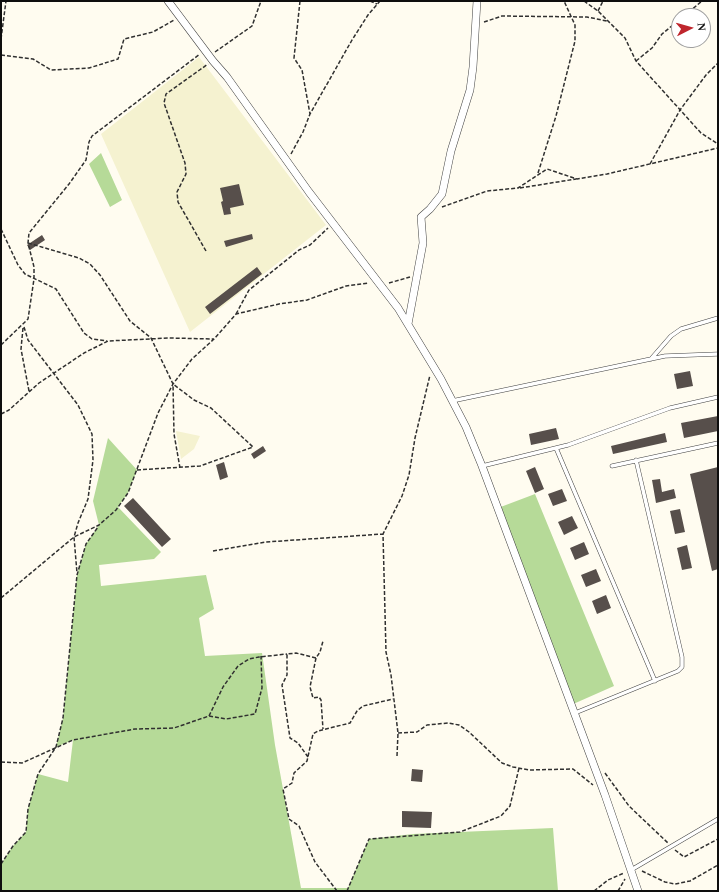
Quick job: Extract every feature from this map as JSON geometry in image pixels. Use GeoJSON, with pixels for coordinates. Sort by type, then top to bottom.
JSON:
{"type":"FeatureCollection","features":[{"type":"Feature","properties":{"kind":"street"},"geometry":{"type":"LineString","coordinates":[[168,1],[209,56],[227,77],[333,224],[398,308],[432,364],[466,427],[575,713],[638,891]]}},
{"type":"Feature","properties":{"kind":"street"},"geometry":{"type":"LineString","coordinates":[[408,324],[423,243],[421,217],[430,209],[442,194],[451,151],[465,111],[473,67],[477,1]]}},
{"type":"Feature","properties":{"kind":"lane"},"geometry":{"type":"LineString","coordinates":[[650,359],[671,336],[681,329],[718,318]]}},
{"type":"Feature","properties":{"kind":"lane"},"geometry":{"type":"LineString","coordinates":[[452,401],[664,356],[718,354]]}},
{"type":"Feature","properties":{"kind":"lane"},"geometry":{"type":"LineString","coordinates":[[482,466],[556,448],[610,431],[670,408],[718,397]]}},
{"type":"Feature","properties":{"kind":"lane"},"geometry":{"type":"LineString","coordinates":[[612,466],[718,443]]}},
{"type":"Feature","properties":{"kind":"lane"},"geometry":{"type":"LineString","coordinates":[[556,448],[655,681]]}},
{"type":"Feature","properties":{"kind":"lane"},"geometry":{"type":"LineString","coordinates":[[575,713],[678,672],[682,667],[682,657],[636,460]]}},
{"type":"Feature","properties":{"kind":"lane"},"geometry":{"type":"LineString","coordinates":[[631,870],[718,819]]}},
{"type":"Feature","properties":{"kind":"path"},"geometry":{"type":"LineString","coordinates":[[1,39],[6,1]]}},
{"type":"Feature","properties":{"kind":"path"},"geometry":{"type":"LineString","coordinates":[[1,345],[23,326],[28,319],[34,279],[34,267],[28,243],[29,233],[69,184],[86,160],[89,142],[92,136],[252,26],[261,1]]}},
{"type":"Feature","properties":{"kind":"path"},"geometry":{"type":"LineString","coordinates":[[300,1],[294,58],[302,70],[310,114]]}},
{"type":"Feature","properties":{"kind":"path"},"geometry":{"type":"LineString","coordinates":[[370,1],[377,4]]}},
{"type":"Feature","properties":{"kind":"path"},"geometry":{"type":"LineString","coordinates":[[289,164],[292,151],[303,132],[310,114],[352,40],[368,15],[380,1]]}},
{"type":"Feature","properties":{"kind":"path"},"geometry":{"type":"LineString","coordinates":[[538,173],[556,116],[575,41],[575,25],[564,1]]}},
{"type":"Feature","properties":{"kind":"path"},"geometry":{"type":"LineString","coordinates":[[584,1],[598,11],[625,38],[636,60],[701,133],[718,144]]}},
{"type":"Feature","properties":{"kind":"path"},"geometry":{"type":"LineString","coordinates":[[598,11],[603,1]]}},
{"type":"Feature","properties":{"kind":"path"},"geometry":{"type":"LineString","coordinates":[[694,8],[702,1]]}},
{"type":"Feature","properties":{"kind":"path"},"geometry":{"type":"LineString","coordinates":[[476,24],[502,16],[587,17],[608,21]]}},
{"type":"Feature","properties":{"kind":"path"},"geometry":{"type":"LineString","coordinates":[[1,55],[33,59],[51,70],[89,68],[118,59],[124,39],[153,32],[180,17]]}},
{"type":"Feature","properties":{"kind":"path"},"geometry":{"type":"LineString","coordinates":[[636,60],[652,48],[662,34],[671,27]]}},
{"type":"Feature","properties":{"kind":"path"},"geometry":{"type":"LineString","coordinates":[[206,251],[178,202],[177,192],[186,174],[185,163],[164,103],[166,94],[209,56]]}},
{"type":"Feature","properties":{"kind":"path"},"geometry":{"type":"LineString","coordinates":[[649,164],[680,110],[706,75],[718,63]]}},
{"type":"Feature","properties":{"kind":"path"},"geometry":{"type":"LineString","coordinates":[[430,209],[449,206],[487,191],[578,179],[718,148]]}},
{"type":"Feature","properties":{"kind":"path"},"geometry":{"type":"LineString","coordinates":[[518,188],[547,168],[578,179]]}},
{"type":"Feature","properties":{"kind":"path"},"geometry":{"type":"LineString","coordinates":[[77,575],[86,544],[99,525],[116,510],[128,493],[158,413],[173,384],[192,359],[214,339],[236,314],[249,290],[299,250],[310,245],[333,224]]}},
{"type":"Feature","properties":{"kind":"path"},"geometry":{"type":"LineString","coordinates":[[1,230],[18,265],[25,274],[56,289],[84,333],[92,339],[108,341],[152,338],[214,339]]}},
{"type":"Feature","properties":{"kind":"path"},"geometry":{"type":"LineString","coordinates":[[28,243],[79,258],[90,264],[100,275],[130,321],[152,338],[173,384],[174,434],[180,468]]}},
{"type":"Feature","properties":{"kind":"path"},"geometry":{"type":"LineString","coordinates":[[236,314],[279,304],[307,300],[346,286],[361,283],[393,282],[417,274]]}},
{"type":"Feature","properties":{"kind":"path"},"geometry":{"type":"LineString","coordinates":[[1,864],[13,846],[26,832],[28,809],[38,774],[56,747],[63,718],[77,575],[74,537],[88,499],[93,460],[92,434],[78,405],[28,340],[23,326]]}},
{"type":"Feature","properties":{"kind":"path"},"geometry":{"type":"LineString","coordinates":[[23,326],[21,350],[29,391]]}},
{"type":"Feature","properties":{"kind":"path"},"geometry":{"type":"LineString","coordinates":[[1,414],[54,373],[108,341]]}},
{"type":"Feature","properties":{"kind":"path"},"geometry":{"type":"LineString","coordinates":[[396,756],[398,733],[386,652],[383,534],[402,496],[409,475],[415,438],[432,364]]}},
{"type":"Feature","properties":{"kind":"path"},"geometry":{"type":"LineString","coordinates":[[137,470],[200,466],[253,447],[211,408],[194,400],[173,384]]}},
{"type":"Feature","properties":{"kind":"path"},"geometry":{"type":"LineString","coordinates":[[1,598],[74,537],[99,525]]}},
{"type":"Feature","properties":{"kind":"path"},"geometry":{"type":"LineString","coordinates":[[213,551],[266,542],[383,534]]}},
{"type":"Feature","properties":{"kind":"path"},"geometry":{"type":"LineString","coordinates":[[322,641],[316,658],[310,688],[313,698],[320,698],[321,700],[323,730]]}},
{"type":"Feature","properties":{"kind":"path"},"geometry":{"type":"LineString","coordinates":[[209,716],[224,687],[238,666],[249,659],[262,656],[287,654],[296,654],[316,658]]}},
{"type":"Feature","properties":{"kind":"path"},"geometry":{"type":"LineString","coordinates":[[287,654],[287,675],[281,689],[290,738],[298,743],[308,757]]}},
{"type":"Feature","properties":{"kind":"path"},"geometry":{"type":"LineString","coordinates":[[1,762],[22,763],[73,740],[135,729],[174,728],[209,716],[226,719],[256,714],[262,688],[262,656]]}},
{"type":"Feature","properties":{"kind":"path"},"geometry":{"type":"LineString","coordinates":[[337,891],[316,862],[299,826],[289,819],[283,788],[292,783],[294,773],[307,761],[314,734],[350,723],[357,711],[363,706],[394,699]]}},
{"type":"Feature","properties":{"kind":"path"},"geometry":{"type":"LineString","coordinates":[[398,733],[417,732],[427,725],[448,723],[459,725],[469,732],[502,763],[529,770],[572,769],[594,786]]}},
{"type":"Feature","properties":{"kind":"path"},"geometry":{"type":"LineString","coordinates":[[347,891],[369,839],[460,832],[501,816],[510,806],[519,768]]}},
{"type":"Feature","properties":{"kind":"path"},"geometry":{"type":"LineString","coordinates":[[605,772],[629,806],[684,857],[718,840]]}},
{"type":"Feature","properties":{"kind":"path"},"geometry":{"type":"LineString","coordinates":[[594,891],[608,880],[631,870],[645,871],[664,882],[675,884],[690,881],[718,866]]}},
{"type":"Feature","properties":{"kind":"path"},"geometry":{"type":"LineString","coordinates":[[618,891],[631,870]]}},
{"type":"Feature","properties":{"kind":"shaded area"},"geometry":{"type":"Polygon","coordinates":[[[199,57],[326,225],[190,332],[101,134],[199,57]]]}},
{"type":"Feature","properties":{"kind":"shaded area"},"geometry":{"type":"Polygon","coordinates":[[[176,431],[200,436],[194,449],[181,459],[176,431]]]}},
{"type":"Feature","properties":{"kind":"green space"},"geometry":{"type":"Polygon","coordinates":[[[101,153],[122,200],[110,207],[89,164],[101,153]]]}},
{"type":"Feature","properties":{"kind":"green space"},"geometry":{"type":"Polygon","coordinates":[[[108,438],[137,470],[128,493],[118,507],[161,552],[154,559],[99,565],[101,586],[206,575],[214,609],[199,618],[205,656],[262,653],[275,745],[301,888],[348,888],[369,839],[413,834],[553,828],[558,891],[1,891],[1,864],[13,846],[26,832],[28,809],[38,774],[68,782],[73,740],[56,747],[63,718],[77,575],[86,544],[99,525],[93,501],[108,438]]]}},
{"type":"Feature","properties":{"kind":"green space"},"geometry":{"type":"Polygon","coordinates":[[[535,494],[614,686],[571,705],[498,508],[535,494]]]}},
{"type":"Feature","properties":{"kind":"building"},"geometry":{"type":"Polygon","coordinates":[[[239,184],[244,205],[230,208],[231,214],[224,215],[220,188],[239,184]]]}},
{"type":"Feature","properties":{"kind":"building"},"geometry":{"type":"Polygon","coordinates":[[[252,234],[253,239],[226,247],[224,241],[252,234]]]}},
{"type":"Feature","properties":{"kind":"building"},"geometry":{"type":"Polygon","coordinates":[[[42,235],[45,240],[30,250],[27,245],[42,235]]]}},
{"type":"Feature","properties":{"kind":"building"},"geometry":{"type":"Polygon","coordinates":[[[257,267],[262,274],[210,314],[205,307],[257,267]]]}},
{"type":"Feature","properties":{"kind":"building"},"geometry":{"type":"Polygon","coordinates":[[[690,371],[693,386],[677,389],[674,374],[690,371]]]}},
{"type":"Feature","properties":{"kind":"building"},"geometry":{"type":"Polygon","coordinates":[[[718,416],[718,431],[684,438],[681,423],[718,416]]]}},
{"type":"Feature","properties":{"kind":"building"},"geometry":{"type":"Polygon","coordinates":[[[556,428],[559,439],[531,445],[529,434],[556,428]]]}},
{"type":"Feature","properties":{"kind":"building"},"geometry":{"type":"Polygon","coordinates":[[[665,433],[667,442],[613,454],[611,446],[665,433]]]}},
{"type":"Feature","properties":{"kind":"building"},"geometry":{"type":"Polygon","coordinates":[[[263,446],[266,451],[254,459],[251,454],[263,446]]]}},
{"type":"Feature","properties":{"kind":"building"},"geometry":{"type":"Polygon","coordinates":[[[224,462],[228,477],[220,480],[216,465],[224,462]]]}},
{"type":"Feature","properties":{"kind":"building"},"geometry":{"type":"Polygon","coordinates":[[[535,467],[544,489],[535,493],[526,471],[535,467]]]}},
{"type":"Feature","properties":{"kind":"building"},"geometry":{"type":"Polygon","coordinates":[[[718,467],[718,569],[712,571],[690,474],[718,467]]]}},
{"type":"Feature","properties":{"kind":"building"},"geometry":{"type":"Polygon","coordinates":[[[660,479],[662,492],[674,489],[676,498],[656,503],[652,480],[660,479]]]}},
{"type":"Feature","properties":{"kind":"building"},"geometry":{"type":"Polygon","coordinates":[[[562,489],[567,501],[553,506],[548,494],[562,489]]]}},
{"type":"Feature","properties":{"kind":"building"},"geometry":{"type":"Polygon","coordinates":[[[133,498],[171,539],[162,547],[124,506],[133,498]]]}},
{"type":"Feature","properties":{"kind":"building"},"geometry":{"type":"Polygon","coordinates":[[[680,509],[685,532],[675,534],[670,511],[680,509]]]}},
{"type":"Feature","properties":{"kind":"building"},"geometry":{"type":"Polygon","coordinates":[[[572,516],[578,528],[564,535],[558,522],[572,516]]]}},
{"type":"Feature","properties":{"kind":"building"},"geometry":{"type":"Polygon","coordinates":[[[584,542],[589,554],[575,560],[570,548],[584,542]]]}},
{"type":"Feature","properties":{"kind":"building"},"geometry":{"type":"Polygon","coordinates":[[[687,545],[692,568],[682,570],[677,548],[687,545]]]}},
{"type":"Feature","properties":{"kind":"building"},"geometry":{"type":"Polygon","coordinates":[[[596,569],[601,581],[586,587],[581,575],[596,569]]]}},
{"type":"Feature","properties":{"kind":"building"},"geometry":{"type":"Polygon","coordinates":[[[606,595],[611,608],[597,614],[592,601],[606,595]]]}},
{"type":"Feature","properties":{"kind":"building"},"geometry":{"type":"Polygon","coordinates":[[[412,769],[423,770],[422,782],[411,781],[412,769]]]}},
{"type":"Feature","properties":{"kind":"building"},"geometry":{"type":"Polygon","coordinates":[[[402,811],[432,812],[431,828],[402,827],[402,811]]]}}]}
